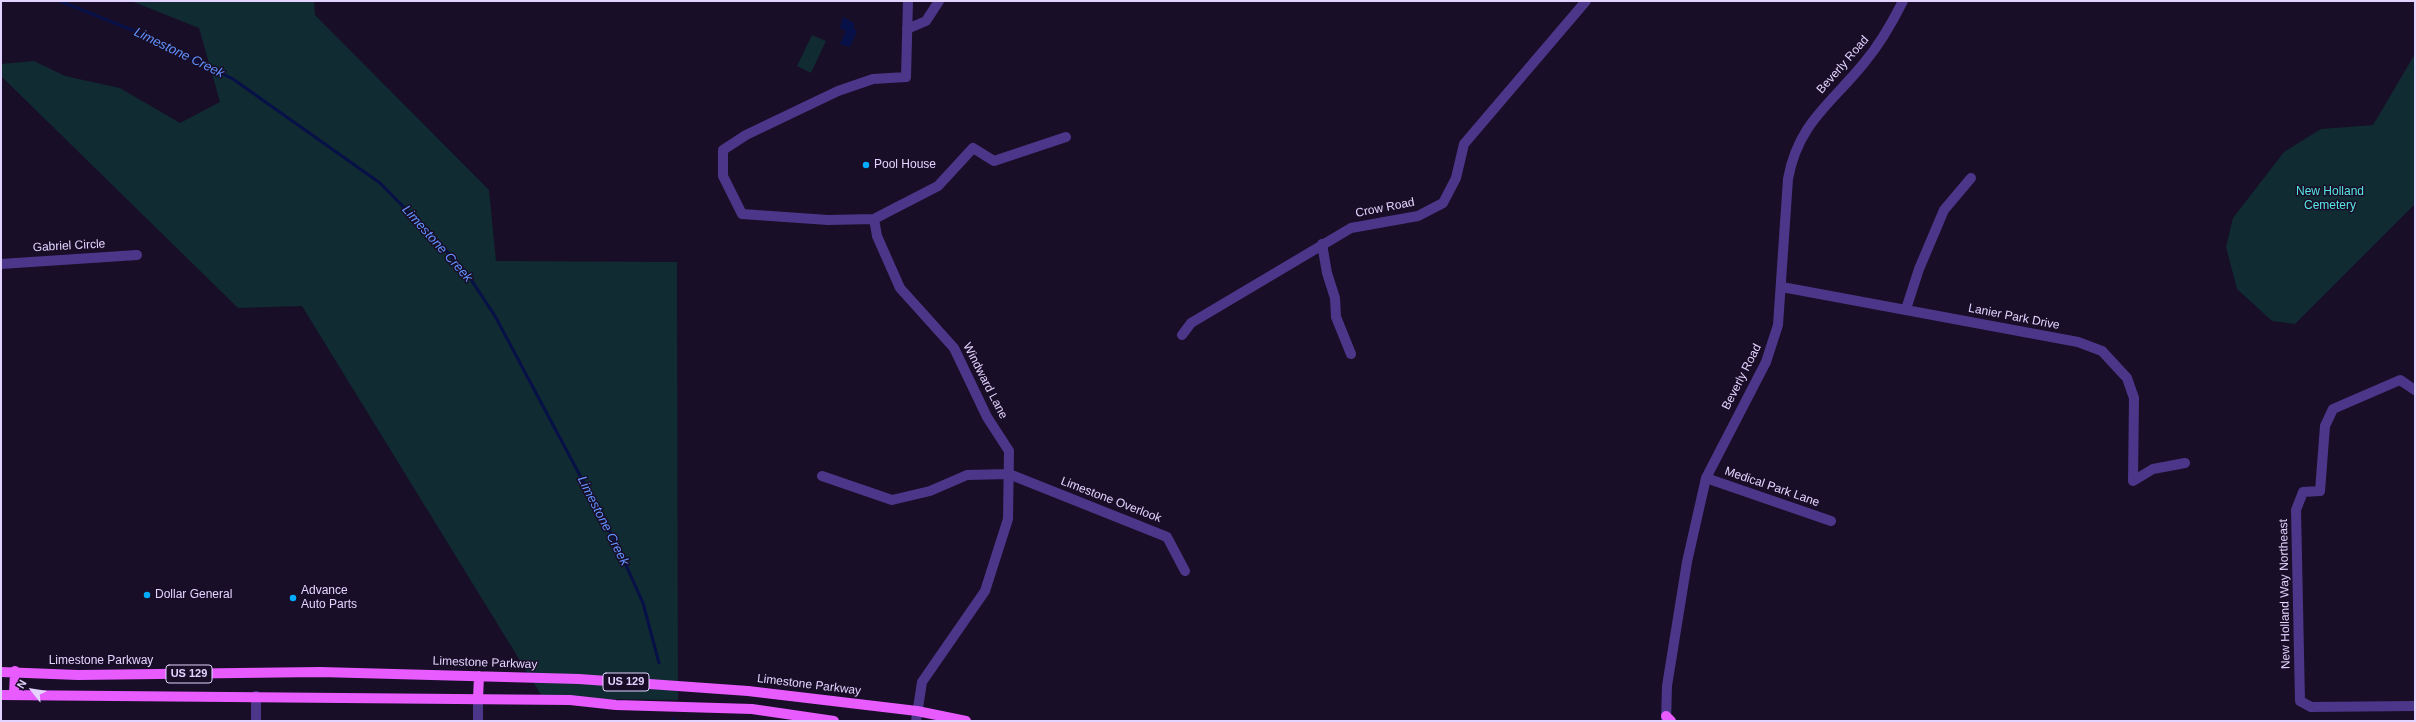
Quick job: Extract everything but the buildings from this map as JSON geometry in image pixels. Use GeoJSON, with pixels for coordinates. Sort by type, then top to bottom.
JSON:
{"type":"FeatureCollection","features":[{"type":"Feature","properties":{"kind":"main road","name":"Limestone Parkway"},"geometry":{"type":"LineString","coordinates":[[1,672],[15,671],[78,676],[320,672],[479,676],[662,684],[748,691],[917,716],[966,721]]}},
{"type":"Feature","properties":{"kind":"main road"},"geometry":{"type":"LineString","coordinates":[[14,694],[15,671]]}},
{"type":"Feature","properties":{"kind":"main road"},"geometry":{"type":"LineString","coordinates":[[478,699],[479,676]]}},
{"type":"Feature","properties":{"kind":"main road","name":"US 129"},"geometry":{"type":"LineString","coordinates":[[1,694],[570,700],[616,705],[752,709],[834,721]]}},
{"type":"Feature","properties":{"kind":"street"},"geometry":{"type":"LineString","coordinates":[[908,1],[906,78],[873,79],[838,90],[746,135],[723,150],[723,176],[742,214],[828,220],[874,219],[938,186],[973,148],[994,161],[1066,137]]}},
{"type":"Feature","properties":{"kind":"street"},"geometry":{"type":"LineString","coordinates":[[907,30],[926,21],[939,1]]}},
{"type":"Feature","properties":{"kind":"street","name":"Crow Road"},"geometry":{"type":"LineString","coordinates":[[1182,335],[1192,323],[1351,228],[1418,216],[1443,203],[1456,178],[1464,144],[1586,1]]}},
{"type":"Feature","properties":{"kind":"street","name":"Beverly Road"},"geometry":{"type":"LineString","coordinates":[[1667,719],[1667,686],[1673,648],[1688,562],[1706,478],[1766,362],[1778,325],[1782,287],[1788,179],[1792,158],[1798,143],[1822,109],[1864,64],[1893,22],[1903,1]]}},
{"type":"Feature","properties":{"kind":"street"},"geometry":{"type":"LineString","coordinates":[[1906,309],[1919,269],[1944,210],[1970,178]]}},
{"type":"Feature","properties":{"kind":"street","name":"Windward Lane"},"geometry":{"type":"LineString","coordinates":[[874,219],[877,236],[900,288],[954,348],[987,417],[1009,451],[1008,519],[985,591],[922,682],[917,716]]}},
{"type":"Feature","properties":{"kind":"street"},"geometry":{"type":"LineString","coordinates":[[1322,244],[1327,273],[1335,298],[1336,317],[1351,354]]}},
{"type":"Feature","properties":{"kind":"street","name":"Gabriel Circle"},"geometry":{"type":"LineString","coordinates":[[2,262],[137,255]]}},
{"type":"Feature","properties":{"kind":"street","name":"Lanier Park Drive"},"geometry":{"type":"LineString","coordinates":[[1782,287],[2078,342],[2102,351],[2127,378],[2134,398],[2133,481],[2153,469],[2186,463]]}},
{"type":"Feature","properties":{"kind":"street","name":"New Holland Way Northeast"},"geometry":{"type":"LineString","coordinates":[[2415,390],[2400,380],[2333,409],[2324,426],[2320,491],[2303,492],[2296,510],[2300,701],[2311,707],[2415,706]]}},
{"type":"Feature","properties":{"kind":"street"},"geometry":{"type":"LineString","coordinates":[[822,476],[892,500],[930,490],[966,475],[1009,474]]}},
{"type":"Feature","properties":{"kind":"street","name":"Limestone Overlook"},"geometry":{"type":"LineString","coordinates":[[1009,474],[1168,537],[1185,571]]}},
{"type":"Feature","properties":{"kind":"street","name":"Medical Park Lane"},"geometry":{"type":"LineString","coordinates":[[1706,478],[1830,521]]}},
{"type":"Feature","properties":{"kind":"street"},"geometry":{"type":"LineString","coordinates":[[256,696],[256,721]]}},
{"type":"Feature","properties":{"kind":"street"},"geometry":{"type":"LineString","coordinates":[[478,699],[478,721]]}},
{"type":"Feature","properties":{"kind":"green space"},"geometry":{"type":"Polygon","coordinates":[[[131,1],[314,1],[315,15],[489,190],[496,261],[677,262],[678,700],[543,698],[302,306],[238,308],[1,76],[1,64],[34,61],[65,76],[120,88],[180,123],[220,102],[199,28],[131,1]]]}},
{"type":"Feature","properties":{"kind":"green space"},"geometry":{"type":"Polygon","coordinates":[[[812,35],[826,41],[811,73],[797,66],[812,35]]]}},
{"type":"Feature","properties":{"kind":"green space","name":"New Holland Cemetery"},"geometry":{"type":"Polygon","coordinates":[[[2415,54],[2415,204],[2295,324],[2272,321],[2237,289],[2226,247],[2233,218],[2284,152],[2321,129],[2373,125],[2415,54]]]}},
{"type":"Feature","properties":{"kind":"shaded area"},"geometry":{"type":"Polygon","coordinates":[[[843,17],[854,23],[854,29],[857,31],[850,47],[840,44],[846,31],[840,28],[843,17]]]}},
{"type":"Feature","properties":{"kind":"waterway","name":"Limestone Creek"},"geometry":{"type":"LineString","coordinates":[[60,1],[137,32],[233,79],[380,183],[442,246],[468,275],[495,316],[617,545],[643,603],[659,663]]}},
{"type":"Feature","properties":{"kind":"place","name":"Pool House"},"geometry":{"type":"Point","coordinates":[866,165]}},
{"type":"Feature","properties":{"kind":"place","name":"Dollar General"},"geometry":{"type":"Point","coordinates":[147,595]}},
{"type":"Feature","properties":{"kind":"place","name":"Advance Auto Parts"},"geometry":{"type":"Point","coordinates":[293,598]}}]}
